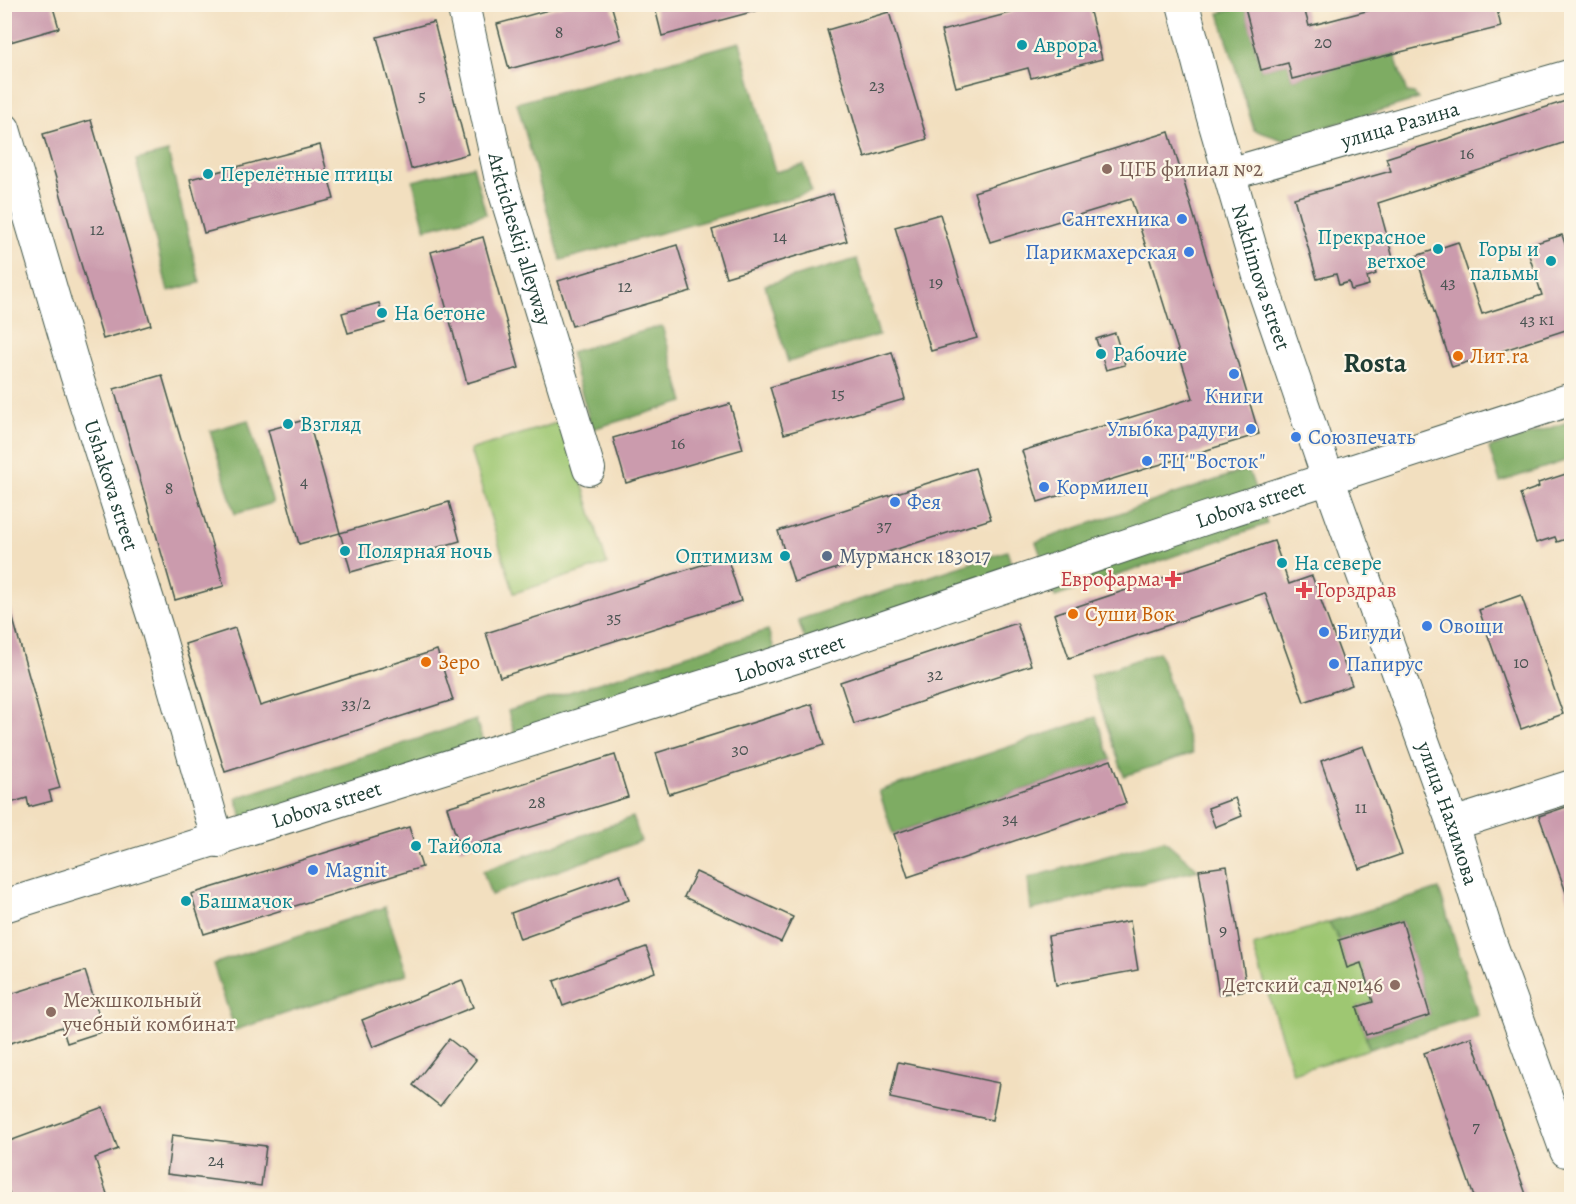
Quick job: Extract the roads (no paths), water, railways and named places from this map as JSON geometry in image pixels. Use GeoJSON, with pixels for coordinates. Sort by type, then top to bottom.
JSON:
{"type":"FeatureCollection","features":[{"type":"Feature","properties":{"kind":"street","name":"Arkticheskij alleyway"},"geometry":{"type":"LineString","coordinates":[[463,4],[501,180],[589,469]]}},
{"type":"Feature","properties":{"kind":"street","name":"Nakhimova street"},"geometry":{"type":"LineString","coordinates":[[1184,4],[1228,174],[1259,276],[1328,478]]}},
{"type":"Feature","properties":{"kind":"street","name":"улица Разина"},"geometry":{"type":"LineString","coordinates":[[1228,174],[1572,75]]}},
{"type":"Feature","properties":{"kind":"street","name":"Ushakova street"},"geometry":{"type":"LineString","coordinates":[[4,129],[76,374],[158,632],[218,841]]}},
{"type":"Feature","properties":{"kind":"street","name":"Lobova street"},"geometry":{"type":"LineString","coordinates":[[4,906],[218,841],[821,649],[1328,478],[1572,399]]}},
{"type":"Feature","properties":{"kind":"street","name":"улица Нахимова"},"geometry":{"type":"LineString","coordinates":[[1328,478],[1453,824],[1491,944],[1569,1152]]}},
{"type":"Feature","properties":{"kind":"street"},"geometry":{"type":"LineString","coordinates":[[1453,824],[1572,786]]}},
{"type":"Feature","properties":{"kind":"place","name":"Аврора"},"geometry":{"type":"Point","coordinates":[1022,45]}},
{"type":"Feature","properties":{"kind":"place","name":"ЦГБ филиал №2"},"geometry":{"type":"Point","coordinates":[1107,169]}},
{"type":"Feature","properties":{"kind":"place","name":"Перелётные птицы"},"geometry":{"type":"Point","coordinates":[208,174]}},
{"type":"Feature","properties":{"kind":"place","name":"Сантехника"},"geometry":{"type":"Point","coordinates":[1182,219]}},
{"type":"Feature","properties":{"kind":"place","name":"Прекрасное ветхое"},"geometry":{"type":"Point","coordinates":[1438,249]}},
{"type":"Feature","properties":{"kind":"place","name":"Парикмахерская"},"geometry":{"type":"Point","coordinates":[1189,252]}},
{"type":"Feature","properties":{"kind":"place","name":"Горы и пальмы"},"geometry":{"type":"Point","coordinates":[1551,261]}},
{"type":"Feature","properties":{"kind":"place","name":"На бетоне"},"geometry":{"type":"Point","coordinates":[382,313]}},
{"type":"Feature","properties":{"kind":"place","name":"Рабочие"},"geometry":{"type":"Point","coordinates":[1101,354]}},
{"type":"Feature","properties":{"kind":"place","name":"Лит.ra"},"geometry":{"type":"Point","coordinates":[1458,356]}},
{"type":"Feature","properties":{"kind":"place","name":"Книги"},"geometry":{"type":"Point","coordinates":[1234,374]}},
{"type":"Feature","properties":{"kind":"place","name":"Взгляд"},"geometry":{"type":"Point","coordinates":[288,424]}},
{"type":"Feature","properties":{"kind":"place","name":"Улыбка радуги"},"geometry":{"type":"Point","coordinates":[1251,429]}},
{"type":"Feature","properties":{"kind":"place","name":"Союзпечать"},"geometry":{"type":"Point","coordinates":[1296,437]}},
{"type":"Feature","properties":{"kind":"place","name":"ТЦ \"Восток\""},"geometry":{"type":"Point","coordinates":[1147,461]}},
{"type":"Feature","properties":{"kind":"place","name":"Кормилец"},"geometry":{"type":"Point","coordinates":[1044,487]}},
{"type":"Feature","properties":{"kind":"place","name":"Фея"},"geometry":{"type":"Point","coordinates":[895,502]}},
{"type":"Feature","properties":{"kind":"place","name":"Полярная ночь"},"geometry":{"type":"Point","coordinates":[345,551]}},
{"type":"Feature","properties":{"kind":"place","name":"Оптимизм"},"geometry":{"type":"Point","coordinates":[785,556]}},
{"type":"Feature","properties":{"kind":"place","name":"Мурманск 183017"},"geometry":{"type":"Point","coordinates":[827,556]}},
{"type":"Feature","properties":{"kind":"place","name":"На севере"},"geometry":{"type":"Point","coordinates":[1282,563]}},
{"type":"Feature","properties":{"kind":"place","name":"Еврофарма"},"geometry":{"type":"Point","coordinates":[1173,579]}},
{"type":"Feature","properties":{"kind":"place","name":"Горздрав"},"geometry":{"type":"Point","coordinates":[1304,590]}},
{"type":"Feature","properties":{"kind":"place","name":"Суши Вок"},"geometry":{"type":"Point","coordinates":[1073,614]}},
{"type":"Feature","properties":{"kind":"place","name":"Овощи"},"geometry":{"type":"Point","coordinates":[1427,626]}},
{"type":"Feature","properties":{"kind":"place","name":"Бигуди"},"geometry":{"type":"Point","coordinates":[1324,632]}},
{"type":"Feature","properties":{"kind":"place","name":"Зеро"},"geometry":{"type":"Point","coordinates":[426,662]}},
{"type":"Feature","properties":{"kind":"place","name":"Папирус"},"geometry":{"type":"Point","coordinates":[1334,664]}},
{"type":"Feature","properties":{"kind":"place","name":"Тайбола"},"geometry":{"type":"Point","coordinates":[416,846]}},
{"type":"Feature","properties":{"kind":"place","name":"Magnit"},"geometry":{"type":"Point","coordinates":[313,870]}},
{"type":"Feature","properties":{"kind":"place","name":"Башмачок"},"geometry":{"type":"Point","coordinates":[186,901]}},
{"type":"Feature","properties":{"kind":"place","name":"Детский сад №146"},"geometry":{"type":"Point","coordinates":[1395,985]}},
{"type":"Feature","properties":{"kind":"place","name":"Межшкольный учебный комбинат"},"geometry":{"type":"Point","coordinates":[51,1012]}},
{"type":"Feature","properties":{"kind":"district","name":"Rosta"},"geometry":{"type":"Point","coordinates":[1375,363]}}]}
